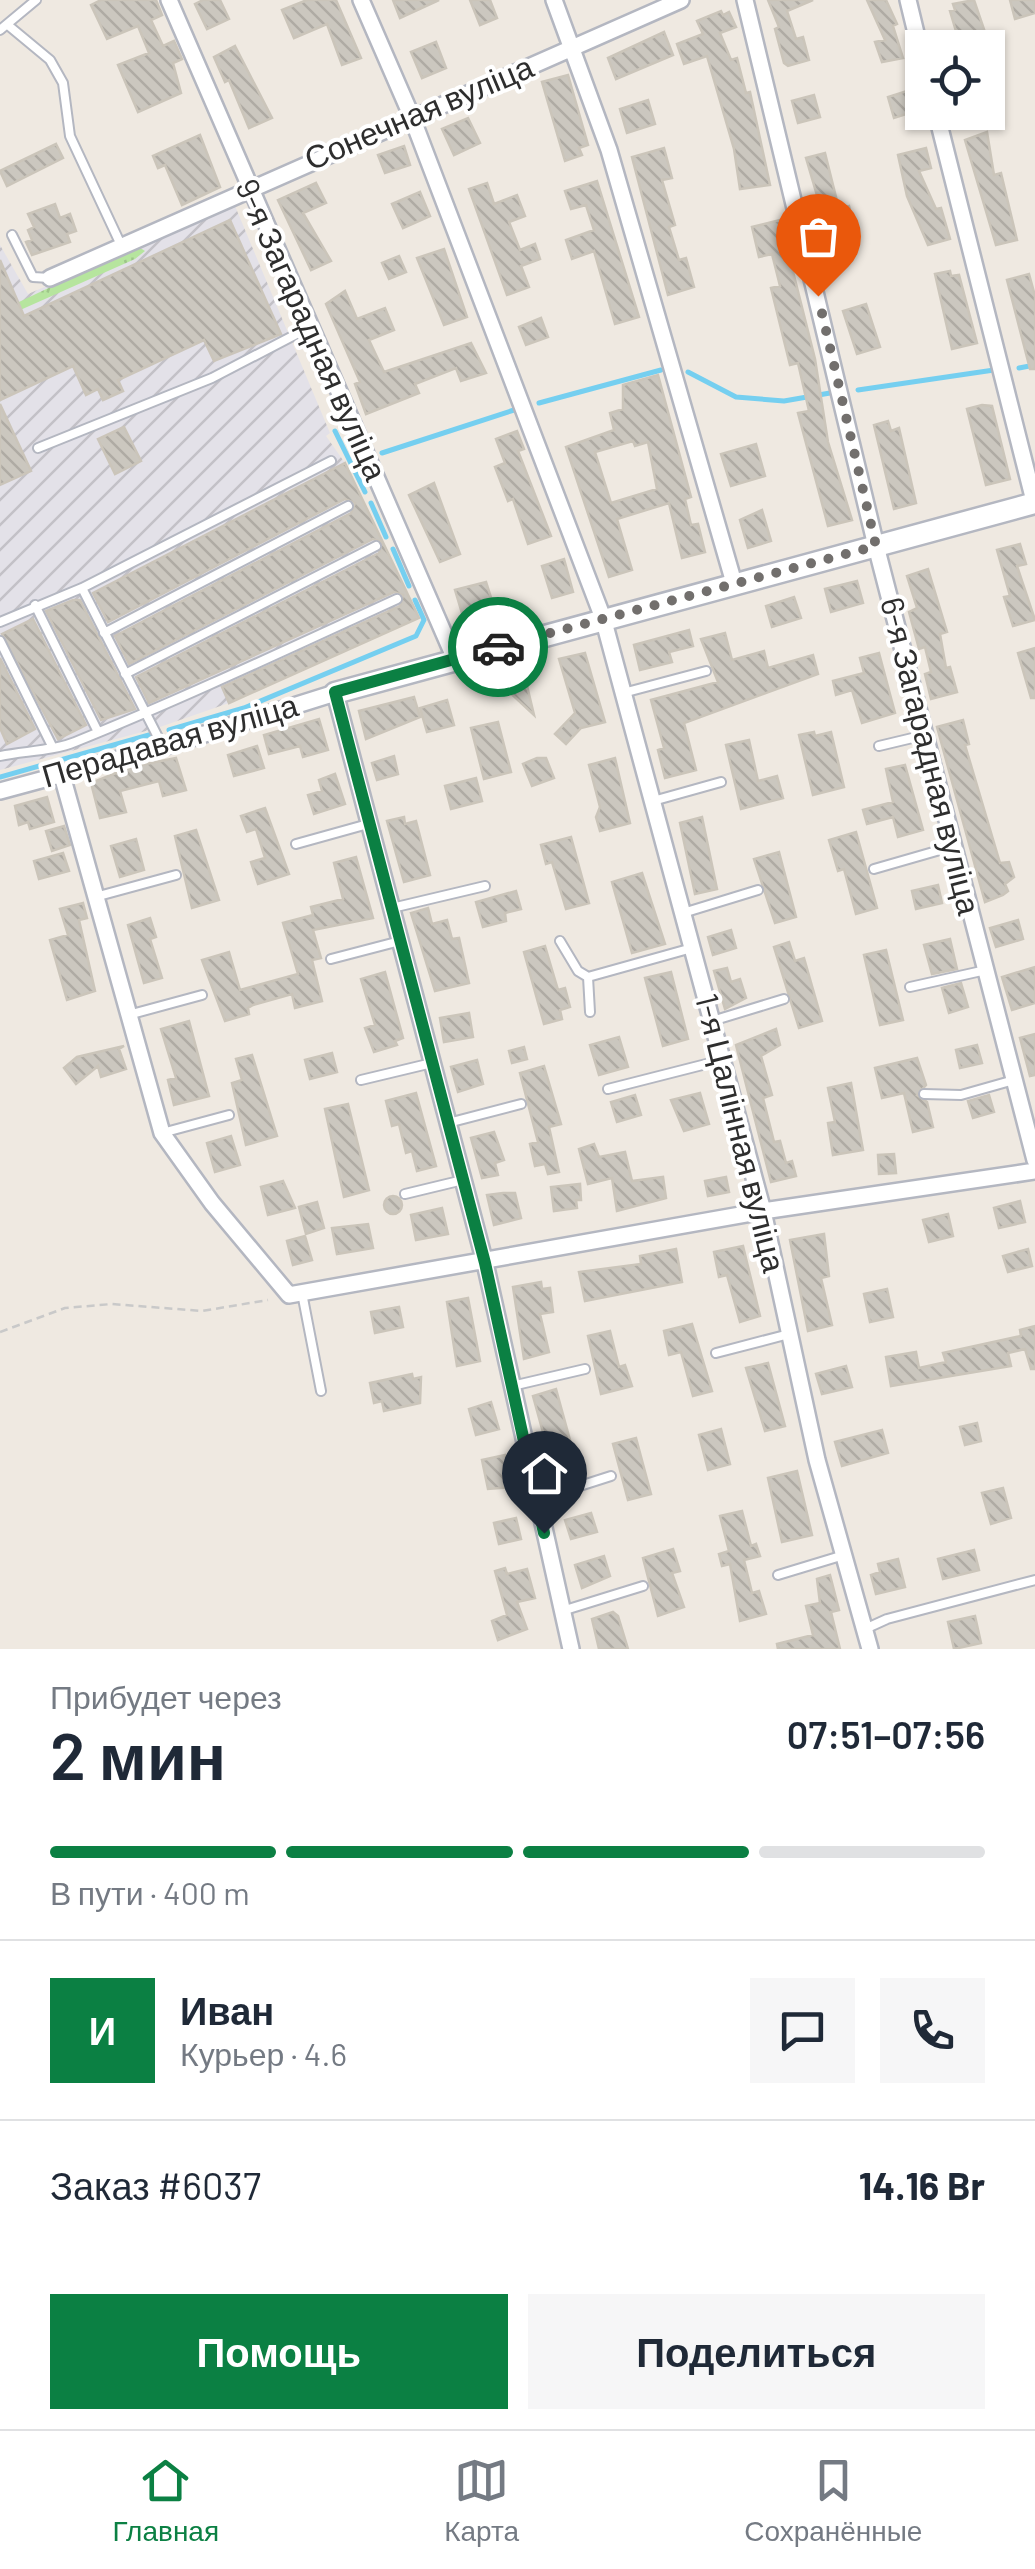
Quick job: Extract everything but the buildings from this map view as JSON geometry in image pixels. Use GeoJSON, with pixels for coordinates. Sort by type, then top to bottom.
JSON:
{"type":"FeatureCollection","features":[{"type":"Feature","properties":{"kind":"street","name":"9-я Загарадная вуліца"},"geometry":{"type":"LineString","coordinates":[[169,0],[455,659]]}},
{"type":"Feature","properties":{"kind":"street","name":"1-я Цалінная вуліца"},"geometry":{"type":"LineString","coordinates":[[361,0],[411,115],[603,618],[763,1211],[789,1334],[870,1649]]}},
{"type":"Feature","properties":{"kind":"street"},"geometry":{"type":"LineString","coordinates":[[554,0],[609,150],[734,583]]}},
{"type":"Feature","properties":{"kind":"street","name":"Сонечная вуліца"},"geometry":{"type":"LineString","coordinates":[[50,278],[411,115],[680,0]]}},
{"type":"Feature","properties":{"kind":"street","name":"6-я Загарадная вуліца"},"geometry":{"type":"LineString","coordinates":[[745,0],[876,546],[1035,1160]]}},
{"type":"Feature","properties":{"kind":"street"},"geometry":{"type":"LineString","coordinates":[[908,0],[915,30]]}},
{"type":"Feature","properties":{"kind":"street"},"geometry":{"type":"LineString","coordinates":[[941,130],[1035,504]]}},
{"type":"Feature","properties":{"kind":"street","name":"Перадавая вуліца"},"geometry":{"type":"LineString","coordinates":[[0,791],[163,747],[335,692],[1035,504]]}},
{"type":"Feature","properties":{"kind":"street"},"geometry":{"type":"LineString","coordinates":[[335,692],[485,1263],[571,1649]]}},
{"type":"Feature","properties":{"kind":"street"},"geometry":{"type":"LineString","coordinates":[[60,772],[162,1133],[212,1204],[295,1294],[763,1211],[1035,1171]]}},
{"type":"Feature","properties":{"kind":"lane"},"geometry":{"type":"LineString","coordinates":[[36,0],[4,28],[50,60],[62,83],[70,136],[121,245]]}},
{"type":"Feature","properties":{"kind":"lane"},"geometry":{"type":"LineString","coordinates":[[12,235],[33,278],[50,278]]}},
{"type":"Feature","properties":{"kind":"lane"},"geometry":{"type":"LineString","coordinates":[[38,448],[212,378],[310,327]]}},
{"type":"Feature","properties":{"kind":"lane"},"geometry":{"type":"LineString","coordinates":[[0,622],[82,588],[330,461]]}},
{"type":"Feature","properties":{"kind":"lane"},"geometry":{"type":"LineString","coordinates":[[104,633],[348,506]]}},
{"type":"Feature","properties":{"kind":"lane"},"geometry":{"type":"LineString","coordinates":[[124,674],[376,546]]}},
{"type":"Feature","properties":{"kind":"lane"},"geometry":{"type":"LineString","coordinates":[[82,588],[163,747]]}},
{"type":"Feature","properties":{"kind":"lane"},"geometry":{"type":"LineString","coordinates":[[1,753],[72,743],[397,599]]}},
{"type":"Feature","properties":{"kind":"lane"},"geometry":{"type":"LineString","coordinates":[[35,605],[97,730]]}},
{"type":"Feature","properties":{"kind":"lane"},"geometry":{"type":"LineString","coordinates":[[0,641],[52,746]]}},
{"type":"Feature","properties":{"kind":"lane"},"geometry":{"type":"LineString","coordinates":[[624,693],[706,671]]}},
{"type":"Feature","properties":{"kind":"lane"},"geometry":{"type":"LineString","coordinates":[[879,746],[925,734]]}},
{"type":"Feature","properties":{"kind":"lane"},"geometry":{"type":"LineString","coordinates":[[652,802],[721,782]]}},
{"type":"Feature","properties":{"kind":"lane"},"geometry":{"type":"LineString","coordinates":[[296,844],[369,824]]}},
{"type":"Feature","properties":{"kind":"lane"},"geometry":{"type":"LineString","coordinates":[[874,870],[954,846]]}},
{"type":"Feature","properties":{"kind":"lane"},"geometry":{"type":"LineString","coordinates":[[96,897],[176,875]]}},
{"type":"Feature","properties":{"kind":"lane"},"geometry":{"type":"LineString","coordinates":[[392,908],[485,886]]}},
{"type":"Feature","properties":{"kind":"lane"},"geometry":{"type":"LineString","coordinates":[[683,914],[758,890]]}},
{"type":"Feature","properties":{"kind":"lane"},"geometry":{"type":"LineString","coordinates":[[560,941],[578,971],[588,977],[692,948]]}},
{"type":"Feature","properties":{"kind":"lane"},"geometry":{"type":"LineString","coordinates":[[330,959],[400,942]]}},
{"type":"Feature","properties":{"kind":"lane"},"geometry":{"type":"LineString","coordinates":[[910,987],[986,970]]}},
{"type":"Feature","properties":{"kind":"lane"},"geometry":{"type":"LineString","coordinates":[[588,977],[590,1012]]}},
{"type":"Feature","properties":{"kind":"lane"},"geometry":{"type":"LineString","coordinates":[[128,1015],[202,995]]}},
{"type":"Feature","properties":{"kind":"lane"},"geometry":{"type":"LineString","coordinates":[[712,1022],[784,999]]}},
{"type":"Feature","properties":{"kind":"lane"},"geometry":{"type":"LineString","coordinates":[[608,1088],[722,1060]]}},
{"type":"Feature","properties":{"kind":"lane"},"geometry":{"type":"LineString","coordinates":[[361,1080],[432,1063]]}},
{"type":"Feature","properties":{"kind":"lane"},"geometry":{"type":"LineString","coordinates":[[924,1094],[962,1095],[1014,1080]]}},
{"type":"Feature","properties":{"kind":"lane"},"geometry":{"type":"LineString","coordinates":[[448,1123],[522,1104]]}},
{"type":"Feature","properties":{"kind":"lane"},"geometry":{"type":"LineString","coordinates":[[162,1133],[230,1115]]}},
{"type":"Feature","properties":{"kind":"lane"},"geometry":{"type":"LineString","coordinates":[[405,1194],[463,1180]]}},
{"type":"Feature","properties":{"kind":"lane"},"geometry":{"type":"LineString","coordinates":[[295,1294],[321,1391]]}},
{"type":"Feature","properties":{"kind":"lane"},"geometry":{"type":"LineString","coordinates":[[716,1354],[789,1334]]}},
{"type":"Feature","properties":{"kind":"lane"},"geometry":{"type":"LineString","coordinates":[[512,1386],[585,1369]]}},
{"type":"Feature","properties":{"kind":"lane"},"geometry":{"type":"LineString","coordinates":[[536,1500],[612,1476]]}},
{"type":"Feature","properties":{"kind":"lane"},"geometry":{"type":"LineString","coordinates":[[778,1576],[844,1556]]}},
{"type":"Feature","properties":{"kind":"lane"},"geometry":{"type":"LineString","coordinates":[[865,1629],[887,1618],[1035,1580]]}},
{"type":"Feature","properties":{"kind":"lane"},"geometry":{"type":"LineString","coordinates":[[562,1611],[643,1586]]}},
{"type":"Feature","properties":{"kind":"path"},"geometry":{"type":"LineString","coordinates":[[0,1332],[65,1308],[112,1304],[202,1310],[295,1294]]}},
{"type":"Feature","properties":{"kind":"shaded area"},"geometry":{"type":"Polygon","coordinates":[[[235,206],[330,433],[326,436],[345,463],[419,618],[229,703],[157,728],[0,770],[0,245],[28,294],[235,206]]]}},
{"type":"Feature","properties":{"kind":"green space"},"geometry":{"type":"Polygon","coordinates":[[[137,246],[145,251],[135,259],[0,319],[0,311],[137,246]]]}},
{"type":"Feature","properties":{"kind":"waterway"},"geometry":{"type":"LineString","coordinates":[[1019,368],[1035,365]]}},
{"type":"Feature","properties":{"kind":"waterway"},"geometry":{"type":"LineString","coordinates":[[539,403],[661,370]]}},
{"type":"Feature","properties":{"kind":"waterway"},"geometry":{"type":"LineString","coordinates":[[858,390],[994,370]]}},
{"type":"Feature","properties":{"kind":"waterway"},"geometry":{"type":"LineString","coordinates":[[688,372],[736,397],[784,401],[830,393]]}},
{"type":"Feature","properties":{"kind":"waterway"},"geometry":{"type":"LineString","coordinates":[[382,453],[514,410]]}},
{"type":"Feature","properties":{"kind":"waterway"},"geometry":{"type":"LineString","coordinates":[[335,431],[365,492]]}},
{"type":"Feature","properties":{"kind":"waterway"},"geometry":{"type":"LineString","coordinates":[[371,503],[386,537]]}},
{"type":"Feature","properties":{"kind":"waterway"},"geometry":{"type":"LineString","coordinates":[[393,549],[409,586]]}},
{"type":"Feature","properties":{"kind":"waterway"},"geometry":{"type":"LineString","coordinates":[[169,730],[244,708],[416,636],[424,620],[415,600]]}},
{"type":"Feature","properties":{"kind":"waterway"},"geometry":{"type":"LineString","coordinates":[[0,777],[149,735]]}},
{"type":"Feature","properties":{"kind":"way so far"},"geometry":{"type":"LineString","coordinates":[[498,647],[876,546],[818,296]]}},
{"type":"Feature","properties":{"kind":"route"},"geometry":{"type":"LineString","coordinates":[[498,647],[335,692],[485,1263],[544,1533]]}}]}
